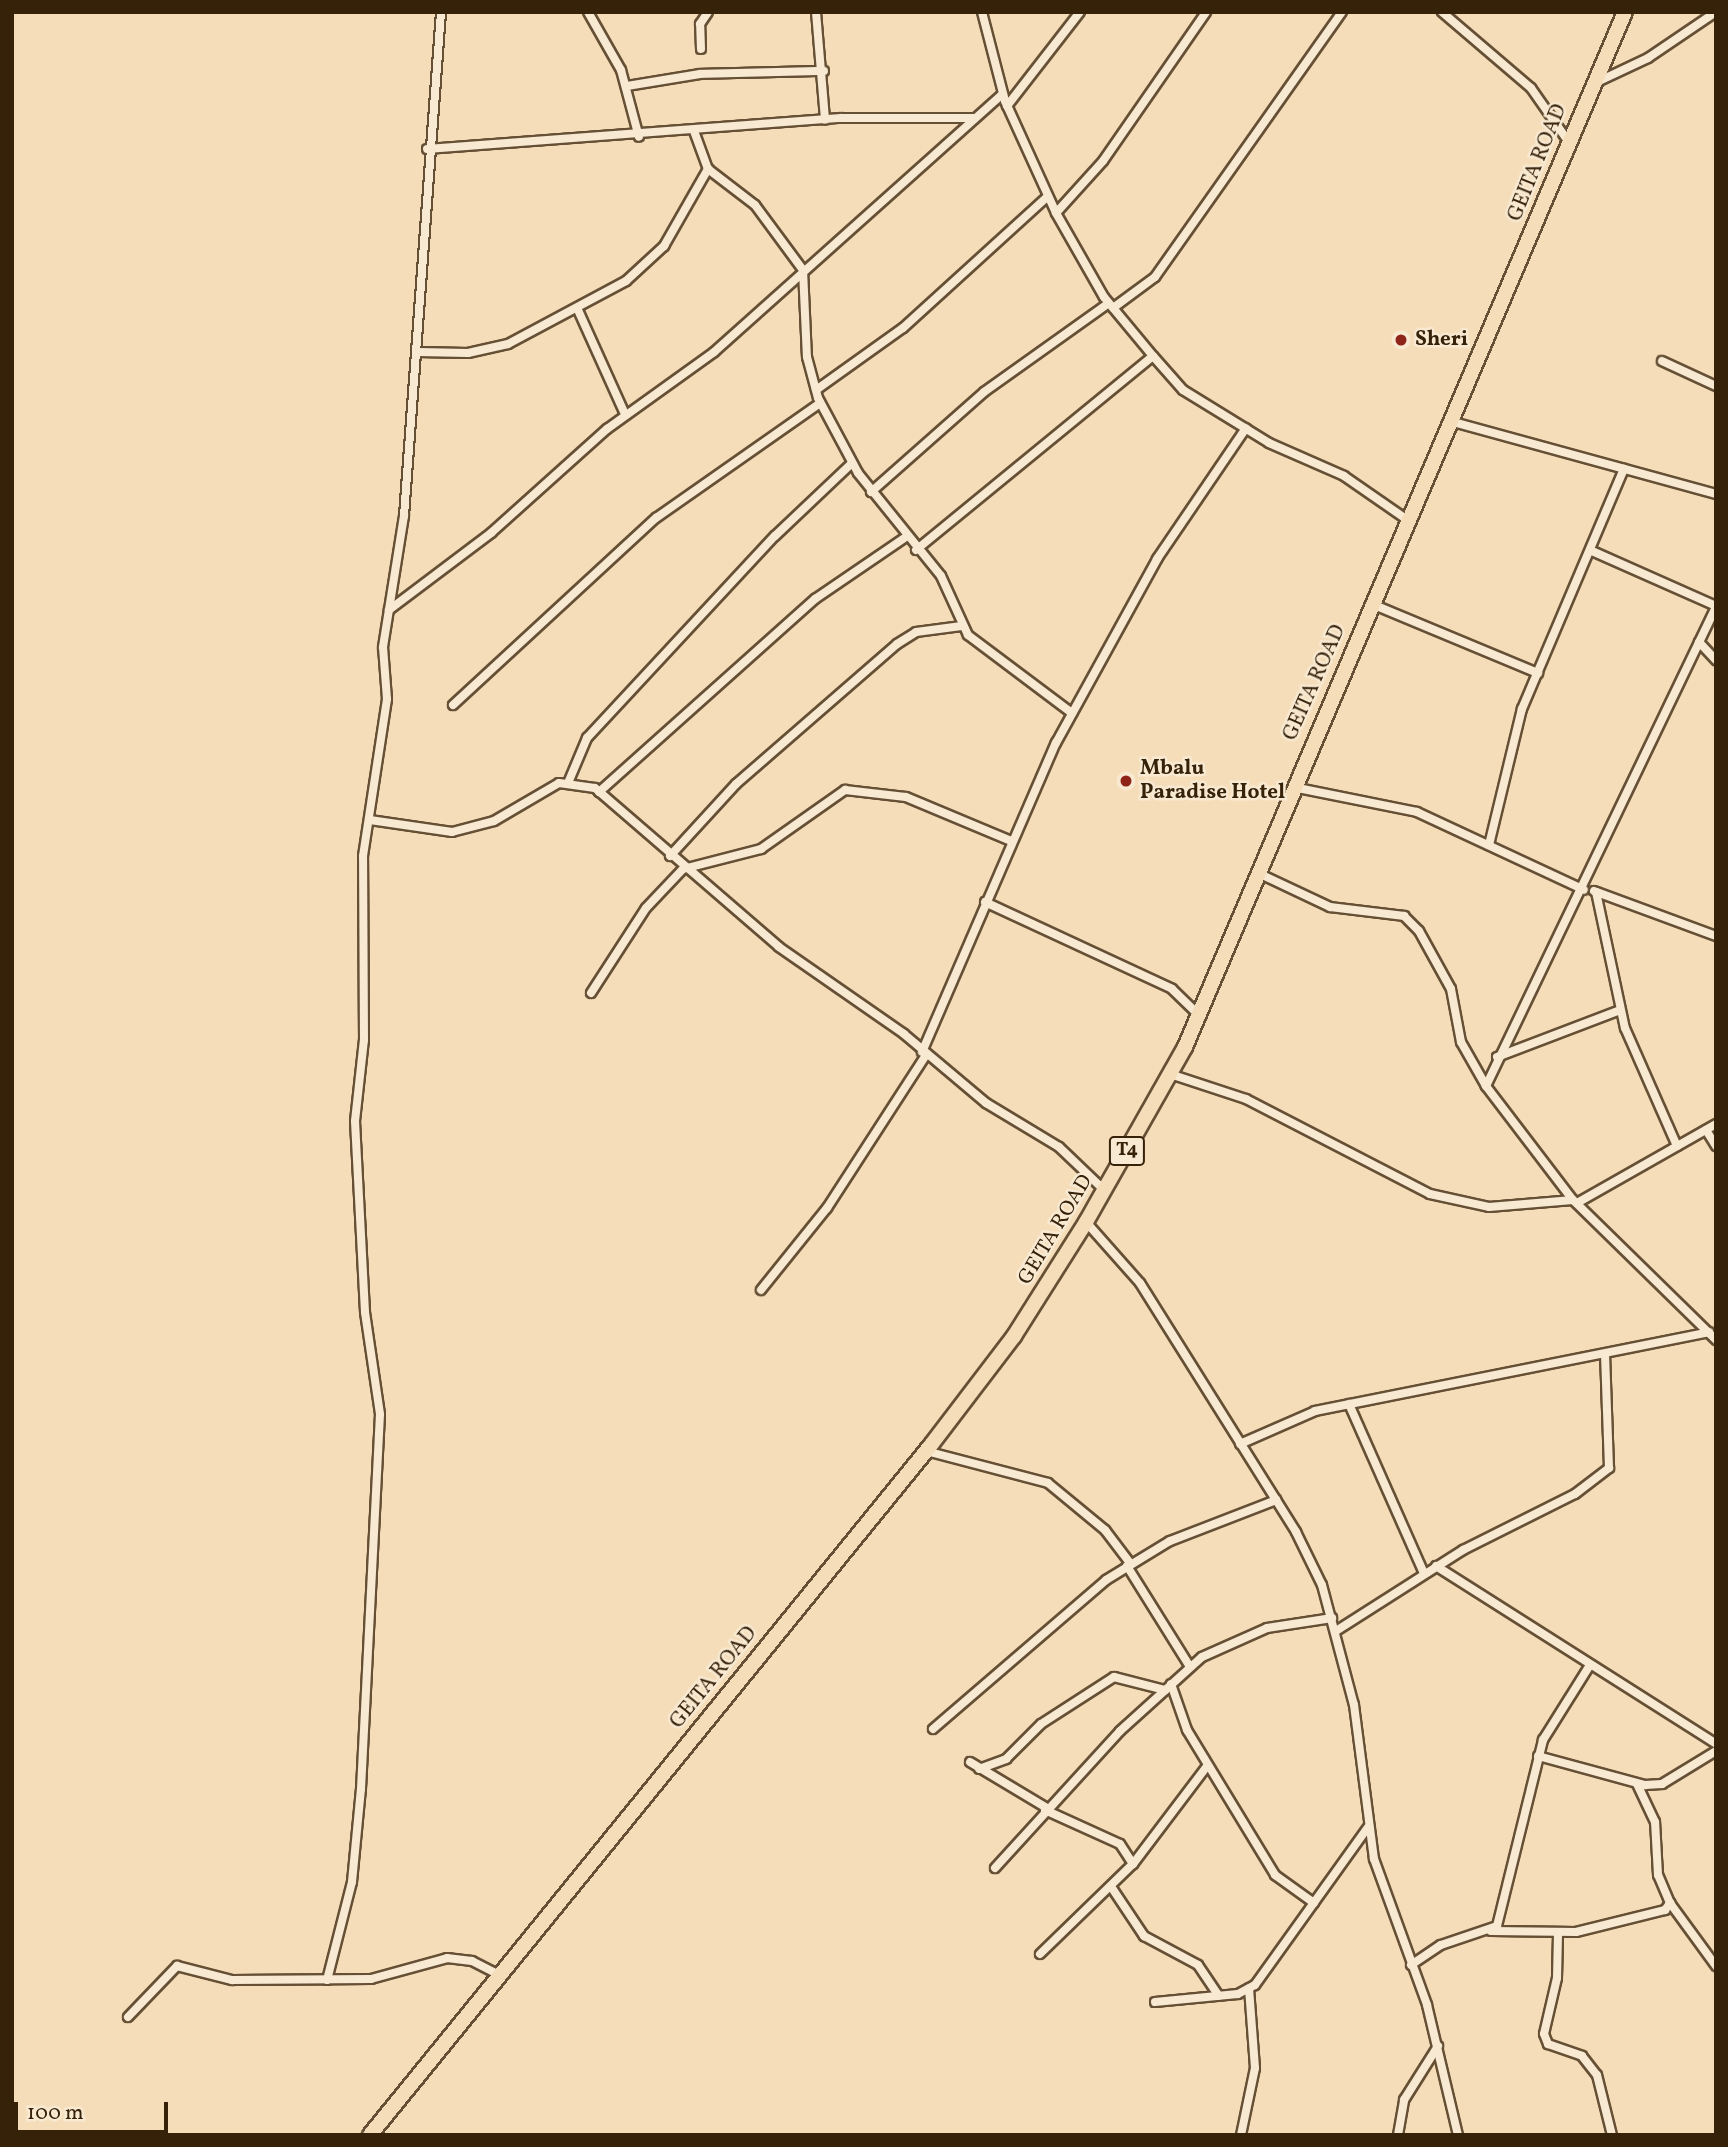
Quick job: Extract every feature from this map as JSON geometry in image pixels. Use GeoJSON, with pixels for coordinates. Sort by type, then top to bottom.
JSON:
{"type":"FeatureCollection","features":[{"type":"Feature","properties":{"kind":"highway","name":"GEITA ROAD"},"geometry":{"type":"LineString","coordinates":[[370,2135],[926,1451],[1014,1336],[1105,1191],[1170,1074],[1198,1014],[1256,872],[1453,422],[1568,141],[1625,12]]}},
{"type":"Feature","properties":{"kind":"street"},"geometry":{"type":"LineString","coordinates":[[327,1980],[352,1882],[380,1414],[365,1312],[355,1098],[364,1040],[359,932],[370,820],[387,699],[389,610],[418,352],[427,149],[441,12]]}},
{"type":"Feature","properties":{"kind":"street"},"geometry":{"type":"LineString","coordinates":[[588,12],[627,86],[639,137]]}},
{"type":"Feature","properties":{"kind":"street"},"geometry":{"type":"LineString","coordinates":[[701,49],[700,24],[708,12]]}},
{"type":"Feature","properties":{"kind":"street"},"geometry":{"type":"LineString","coordinates":[[817,12],[824,71],[825,120]]}},
{"type":"Feature","properties":{"kind":"street"},"geometry":{"type":"LineString","coordinates":[[982,12],[1007,106],[1056,213],[1111,305],[1153,356],[1183,390],[1246,428],[1344,476],[1409,521]]}},
{"type":"Feature","properties":{"kind":"street"},"geometry":{"type":"LineString","coordinates":[[1007,106],[1080,12]]}},
{"type":"Feature","properties":{"kind":"street"},"geometry":{"type":"LineString","coordinates":[[1056,213],[1103,161],[1206,12]]}},
{"type":"Feature","properties":{"kind":"street"},"geometry":{"type":"LineString","coordinates":[[871,492],[984,392],[1155,277],[1342,12]]}},
{"type":"Feature","properties":{"kind":"street"},"geometry":{"type":"LineString","coordinates":[[1441,12],[1531,89],[1568,141]]}},
{"type":"Feature","properties":{"kind":"street"},"geometry":{"type":"LineString","coordinates":[[1594,83],[1648,58],[1716,12]]}},
{"type":"Feature","properties":{"kind":"street"},"geometry":{"type":"LineString","coordinates":[[627,86],[700,74],[824,71]]}},
{"type":"Feature","properties":{"kind":"street"},"geometry":{"type":"LineString","coordinates":[[389,610],[491,533],[625,414],[714,352],[1003,93]]}},
{"type":"Feature","properties":{"kind":"street"},"geometry":{"type":"LineString","coordinates":[[427,149],[639,137],[825,120],[974,118]]}},
{"type":"Feature","properties":{"kind":"street"},"geometry":{"type":"LineString","coordinates":[[694,131],[708,169],[727,190],[755,205],[803,270],[807,357],[820,402],[852,463],[916,550],[941,576],[961,626],[1023,682],[1072,713]]}},
{"type":"Feature","properties":{"kind":"street"},"geometry":{"type":"LineString","coordinates":[[418,352],[468,353],[508,344],[578,310],[626,281],[664,246],[708,169]]}},
{"type":"Feature","properties":{"kind":"street"},"geometry":{"type":"LineString","coordinates":[[816,390],[903,328],[1048,196]]}},
{"type":"Feature","properties":{"kind":"street"},"geometry":{"type":"LineString","coordinates":[[578,310],[625,414]]}},
{"type":"Feature","properties":{"kind":"street"},"geometry":{"type":"LineString","coordinates":[[916,550],[1153,356]]}},
{"type":"Feature","properties":{"kind":"street"},"geometry":{"type":"LineString","coordinates":[[1662,361],[1716,386]]}},
{"type":"Feature","properties":{"kind":"street"},"geometry":{"type":"LineString","coordinates":[[453,705],[656,518],[820,402]]}},
{"type":"Feature","properties":{"kind":"street"},"geometry":{"type":"LineString","coordinates":[[1453,422],[1716,494]]}},
{"type":"Feature","properties":{"kind":"street"},"geometry":{"type":"LineString","coordinates":[[761,1290],[827,1208],[924,1054],[1011,841],[1072,713],[1157,559],[1246,428]]}},
{"type":"Feature","properties":{"kind":"street"},"geometry":{"type":"LineString","coordinates":[[370,820],[452,832],[494,821],[568,783],[587,738],[775,536],[852,463]]}},
{"type":"Feature","properties":{"kind":"street"},"geometry":{"type":"LineString","coordinates":[[1489,845],[1506,762],[1567,592],[1592,551],[1624,469]]}},
{"type":"Feature","properties":{"kind":"street"},"geometry":{"type":"LineString","coordinates":[[599,792],[815,599],[906,537]]}},
{"type":"Feature","properties":{"kind":"street"},"geometry":{"type":"LineString","coordinates":[[1486,1086],[1497,1057],[1584,889],[1716,606],[1592,551]]}},
{"type":"Feature","properties":{"kind":"street"},"geometry":{"type":"LineString","coordinates":[[1373,604],[1538,673]]}},
{"type":"Feature","properties":{"kind":"street"},"geometry":{"type":"LineString","coordinates":[[670,856],[736,784],[897,644],[916,632],[961,626]]}},
{"type":"Feature","properties":{"kind":"street"},"geometry":{"type":"LineString","coordinates":[[1699,642],[1716,660]]}},
{"type":"Feature","properties":{"kind":"street"},"geometry":{"type":"LineString","coordinates":[[568,783],[599,792],[683,869],[986,1103],[1059,1147],[1105,1191]]}},
{"type":"Feature","properties":{"kind":"street"},"geometry":{"type":"LineString","coordinates":[[1293,787],[1372,798],[1489,845],[1584,889],[1716,936]]}},
{"type":"Feature","properties":{"kind":"street"},"geometry":{"type":"LineString","coordinates":[[591,993],[646,908],[683,869],[761,849],[845,790],[906,797],[1011,841]]}},
{"type":"Feature","properties":{"kind":"street"},"geometry":{"type":"LineString","coordinates":[[1256,872],[1330,907],[1404,916],[1435,954],[1451,989],[1461,1042],[1486,1086],[1575,1202],[1716,1340]]}},
{"type":"Feature","properties":{"kind":"street"},"geometry":{"type":"LineString","coordinates":[[1595,892],[1620,1010],[1647,1090],[1677,1146]]}},
{"type":"Feature","properties":{"kind":"street"},"geometry":{"type":"LineString","coordinates":[[985,902],[1172,989],[1198,1014]]}},
{"type":"Feature","properties":{"kind":"street"},"geometry":{"type":"LineString","coordinates":[[1497,1057],[1620,1010]]}},
{"type":"Feature","properties":{"kind":"street"},"geometry":{"type":"LineString","coordinates":[[1170,1074],[1246,1099],[1430,1194],[1489,1207],[1575,1202],[1716,1124]]}},
{"type":"Feature","properties":{"kind":"street"},"geometry":{"type":"LineString","coordinates":[[1706,1130],[1716,1146]]}},
{"type":"Feature","properties":{"kind":"street"},"geometry":{"type":"LineString","coordinates":[[1086,1222],[1140,1283],[1276,1500],[1322,1586],[1354,1705],[1368,1827],[1438,2046],[1458,2135]]}},
{"type":"Feature","properties":{"kind":"street"},"geometry":{"type":"LineString","coordinates":[[1240,1444],[1291,1418],[1349,1404],[1605,1356],[1709,1332]]}},
{"type":"Feature","properties":{"kind":"street"},"geometry":{"type":"LineString","coordinates":[[1336,1631],[1436,1566],[1575,1494],[1609,1468],[1605,1356]]}},
{"type":"Feature","properties":{"kind":"street"},"geometry":{"type":"LineString","coordinates":[[1349,1404],[1424,1573]]}},
{"type":"Feature","properties":{"kind":"street"},"geometry":{"type":"LineString","coordinates":[[926,1451],[1048,1483],[1105,1530],[1190,1667]]}},
{"type":"Feature","properties":{"kind":"street"},"geometry":{"type":"LineString","coordinates":[[933,1729],[1077,1601],[1128,1564],[1276,1500]]}},
{"type":"Feature","properties":{"kind":"street"},"geometry":{"type":"LineString","coordinates":[[1436,1566],[1716,1744]]}},
{"type":"Feature","properties":{"kind":"street"},"geometry":{"type":"LineString","coordinates":[[995,1868],[1046,1809],[1190,1667],[1225,1643],[1267,1628],[1332,1618]]}},
{"type":"Feature","properties":{"kind":"street"},"geometry":{"type":"LineString","coordinates":[[1491,1931],[1502,1916],[1538,1756],[1590,1665]]}},
{"type":"Feature","properties":{"kind":"street"},"geometry":{"type":"LineString","coordinates":[[979,1769],[1006,1759],[1041,1724],[1114,1677],[1168,1688]]}},
{"type":"Feature","properties":{"kind":"street"},"geometry":{"type":"LineString","coordinates":[[1168,1688],[1207,1766],[1275,1875],[1314,1902]]}},
{"type":"Feature","properties":{"kind":"street"},"geometry":{"type":"LineString","coordinates":[[1538,1756],[1637,1784],[1662,1784],[1716,1751]]}},
{"type":"Feature","properties":{"kind":"street"},"geometry":{"type":"LineString","coordinates":[[970,1762],[1046,1809],[1124,1847],[1133,1864]]}},
{"type":"Feature","properties":{"kind":"street"},"geometry":{"type":"LineString","coordinates":[[1040,1954],[1112,1888],[1207,1766]]}},
{"type":"Feature","properties":{"kind":"street"},"geometry":{"type":"LineString","coordinates":[[1637,1784],[1655,1822],[1660,1885],[1716,1966]]}},
{"type":"Feature","properties":{"kind":"street"},"geometry":{"type":"LineString","coordinates":[[1155,2002],[1219,1996],[1249,1988],[1270,1970],[1314,1902],[1368,1827]]}},
{"type":"Feature","properties":{"kind":"street"},"geometry":{"type":"LineString","coordinates":[[1112,1888],[1144,1936],[1198,1965],[1219,1996]]}},
{"type":"Feature","properties":{"kind":"street"},"geometry":{"type":"LineString","coordinates":[[1411,1965],[1441,1945],[1491,1931],[1558,1934],[1657,1916],[1670,1903]]}},
{"type":"Feature","properties":{"kind":"street"},"geometry":{"type":"LineString","coordinates":[[1558,1934],[1557,1978],[1544,2034],[1548,2044],[1581,2056],[1593,2069],[1612,2135]]}},
{"type":"Feature","properties":{"kind":"street"},"geometry":{"type":"LineString","coordinates":[[128,2017],[177,1966],[232,1980],[371,1979],[447,1958],[472,1961],[501,1976]]}},
{"type":"Feature","properties":{"kind":"street"},"geometry":{"type":"LineString","coordinates":[[1241,2135],[1255,2068],[1249,1988]]}},
{"type":"Feature","properties":{"kind":"street"},"geometry":{"type":"LineString","coordinates":[[1398,2135],[1404,2100],[1438,2046]]}},
{"type":"Feature","properties":{"kind":"place","name":"Sheri"},"geometry":{"type":"Point","coordinates":[1401,340]}},
{"type":"Feature","properties":{"kind":"place","name":"Mbalu Paradise Hotel"},"geometry":{"type":"Point","coordinates":[1126,781]}}]}
